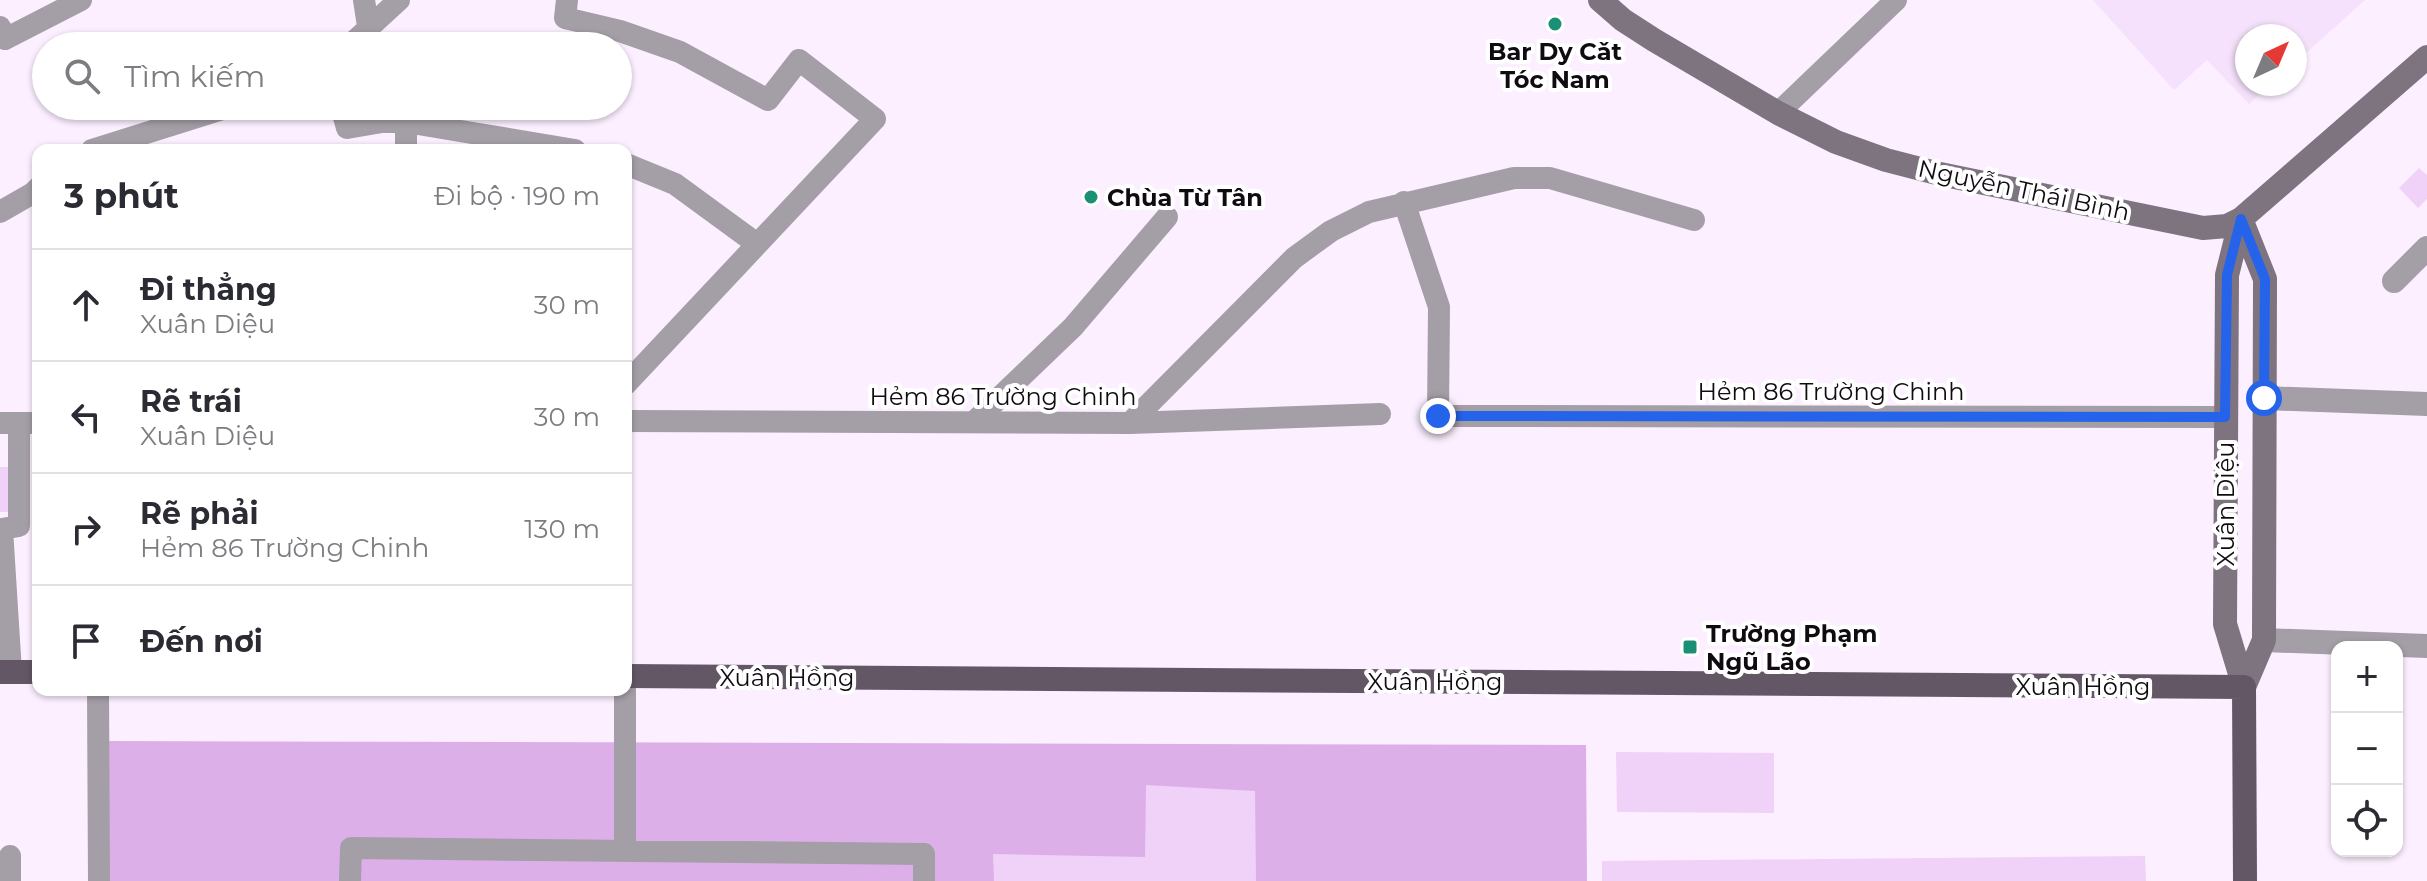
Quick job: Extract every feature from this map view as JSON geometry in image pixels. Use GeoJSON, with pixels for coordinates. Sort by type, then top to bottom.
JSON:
{"type":"FeatureCollection","features":[{"type":"Feature","properties":{"kind":"main road"},"geometry":{"type":"LineString","coordinates":[[6,672],[32,672]]}},
{"type":"Feature","properties":{"kind":"main road","name":"Xuân Hồng"},"geometry":{"type":"LineString","coordinates":[[632,676],[2244,687]]}},
{"type":"Feature","properties":{"kind":"main road","name":"Xuân Diệu"},"geometry":{"type":"LineString","coordinates":[[2244,687],[2245,881]]}},
{"type":"Feature","properties":{"kind":"street","name":"Nguyễn Thái Bình"},"geometry":{"type":"LineString","coordinates":[[1600,0],[1654,40],[1778,113],[1836,142],[1886,160],[1940,174],[2203,228],[2227,226],[2241,219],[2427,57]]}},
{"type":"Feature","properties":{"kind":"street","name":"Xuân Diệu"},"geometry":{"type":"LineString","coordinates":[[2241,219],[2265,279],[2264,640],[2244,687]]}},
{"type":"Feature","properties":{"kind":"street","name":"Xuân Diệu"},"geometry":{"type":"LineString","coordinates":[[2241,219],[2227,275],[2225,624],[2244,687]]}},
{"type":"Feature","properties":{"kind":"street"},"geometry":{"type":"LineString","coordinates":[[2394,281],[2427,248]]}},
{"type":"Feature","properties":{"kind":"street"},"geometry":{"type":"LineString","coordinates":[[2264,398],[2427,404]]}},
{"type":"Feature","properties":{"kind":"street"},"geometry":{"type":"LineString","coordinates":[[2264,640],[2427,646]]}},
{"type":"Feature","properties":{"kind":"lane"},"geometry":{"type":"LineString","coordinates":[[0,27],[5,39],[81,0]]}},
{"type":"Feature","properties":{"kind":"lane"},"geometry":{"type":"LineString","coordinates":[[364,0],[368,26]]}},
{"type":"Feature","properties":{"kind":"lane"},"geometry":{"type":"LineString","coordinates":[[362,32],[399,0]]}},
{"type":"Feature","properties":{"kind":"lane"},"geometry":{"type":"LineString","coordinates":[[567,0],[565,18],[623,32]]}},
{"type":"Feature","properties":{"kind":"lane"},"geometry":{"type":"LineString","coordinates":[[1778,113],[1896,0]]}},
{"type":"Feature","properties":{"kind":"lane"},"geometry":{"type":"LineString","coordinates":[[632,35],[680,52],[768,100],[799,60],[875,119],[632,378]]}},
{"type":"Feature","properties":{"kind":"lane"},"geometry":{"type":"LineString","coordinates":[[111,144],[187,120]]}},
{"type":"Feature","properties":{"kind":"lane"},"geometry":{"type":"LineString","coordinates":[[345,120],[347,128],[382,122],[406,122],[539,144]]}},
{"type":"Feature","properties":{"kind":"lane"},"geometry":{"type":"LineString","coordinates":[[406,122],[406,144]]}},
{"type":"Feature","properties":{"kind":"lane"},"geometry":{"type":"LineString","coordinates":[[632,166],[675,184],[757,244]]}},
{"type":"Feature","properties":{"kind":"lane"},"geometry":{"type":"LineString","coordinates":[[1130,423],[1294,258],[1331,231],[1369,212],[1514,178],[1550,178],[1694,220]]}},
{"type":"Feature","properties":{"kind":"lane"},"geometry":{"type":"LineString","coordinates":[[0,212],[32,194]]}},
{"type":"Feature","properties":{"kind":"lane","name":"Hẻm 86 Trường Chinh"},"geometry":{"type":"LineString","coordinates":[[1404,202],[1439,307],[1438,416],[2225,417]]}},
{"type":"Feature","properties":{"kind":"lane"},"geometry":{"type":"LineString","coordinates":[[974,422],[1073,327],[1167,217]]}},
{"type":"Feature","properties":{"kind":"lane","name":"Hẻm 86 Trường Chinh"},"geometry":{"type":"LineString","coordinates":[[632,421],[1130,423],[1380,414]]}},
{"type":"Feature","properties":{"kind":"lane"},"geometry":{"type":"LineString","coordinates":[[6,672],[2,529],[19,526],[19,423]]}},
{"type":"Feature","properties":{"kind":"lane"},"geometry":{"type":"LineString","coordinates":[[98,696],[99,881]]}},
{"type":"Feature","properties":{"kind":"lane"},"geometry":{"type":"LineString","coordinates":[[625,696],[625,849]]}},
{"type":"Feature","properties":{"kind":"lane"},"geometry":{"type":"LineString","coordinates":[[350,881],[351,848],[924,854],[924,881]]}},
{"type":"Feature","properties":{"kind":"lane"},"geometry":{"type":"LineString","coordinates":[[10,856],[10,881]]}},
{"type":"Feature","properties":{"kind":"shaded area"},"geometry":{"type":"Polygon","coordinates":[[[2093,0],[2365,0],[2307,52],[2307,24],[2235,24],[2235,89],[2207,60],[2174,90],[2093,0]]]}},
{"type":"Feature","properties":{"kind":"shaded area"},"geometry":{"type":"Polygon","coordinates":[[[2241,96],[2258,96],[2249,104],[2241,96]]]}},
{"type":"Feature","properties":{"kind":"shaded area"},"geometry":{"type":"Polygon","coordinates":[[[105,741],[1586,745],[1587,881],[106,881],[105,741]]]}},
{"type":"Feature","properties":{"kind":"building"},"geometry":{"type":"Polygon","coordinates":[[[2419,168],[2427,175],[2427,199],[2418,208],[2399,188],[2419,168]]]}},
{"type":"Feature","properties":{"kind":"building"},"geometry":{"type":"Polygon","coordinates":[[[0,467],[13,467],[13,512],[0,512],[0,467]]]}},
{"type":"Feature","properties":{"kind":"building"},"geometry":{"type":"Polygon","coordinates":[[[1616,752],[1774,753],[1774,813],[1617,812],[1616,752]]]}},
{"type":"Feature","properties":{"kind":"building"},"geometry":{"type":"Polygon","coordinates":[[[1146,785],[1255,791],[1256,881],[994,881],[993,854],[1145,857],[1146,785]]]}},
{"type":"Feature","properties":{"kind":"building"},"geometry":{"type":"Polygon","coordinates":[[[2145,856],[2146,881],[1602,881],[1602,861],[2145,856]]]}},
{"type":"Feature","properties":{"kind":"place","name":"Bar Dy Cǎt Tóc Nam"},"geometry":{"type":"Point","coordinates":[1555,24]}},
{"type":"Feature","properties":{"kind":"place","name":"Chùa Từ Tân"},"geometry":{"type":"Point","coordinates":[1091,197]}},
{"type":"Feature","properties":{"kind":"place","name":"Trường Phạm Ngũ Lão"},"geometry":{"type":"Point","coordinates":[1690,647]}},
{"type":"Feature","properties":{"kind":"route"},"geometry":{"type":"LineString","coordinates":[[1438,416],[2225,417],[2227,275],[2241,219],[2265,279],[2264,398]]}}]}
